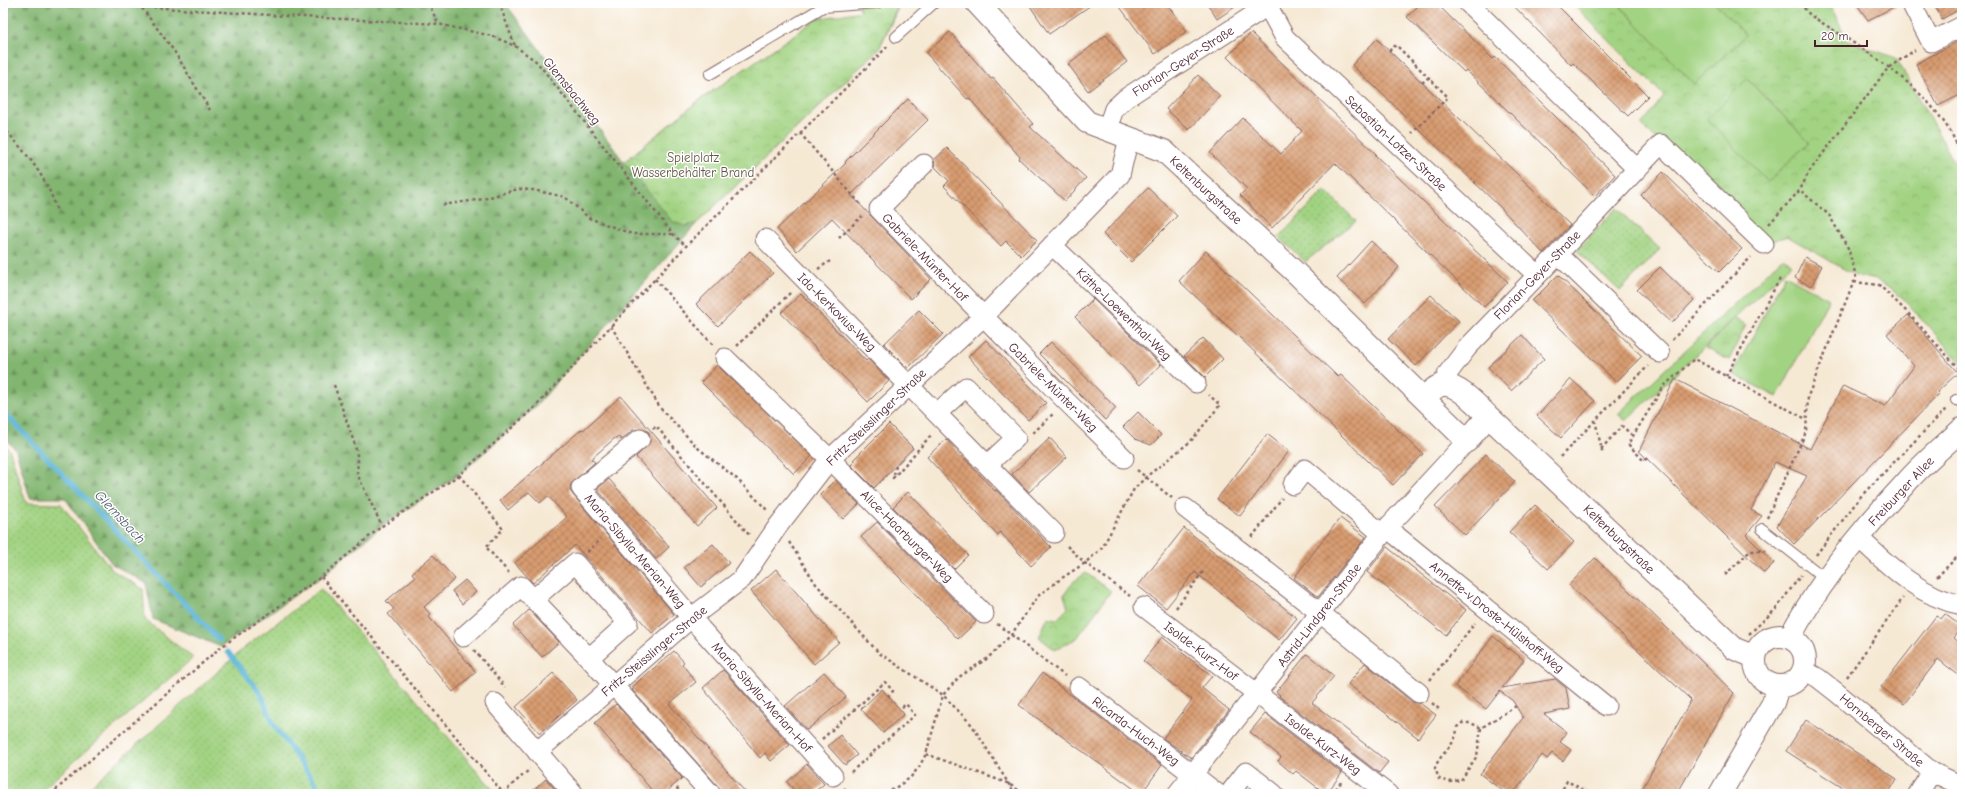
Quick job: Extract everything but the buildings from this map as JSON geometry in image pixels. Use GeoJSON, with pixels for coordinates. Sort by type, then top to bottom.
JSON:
{"type":"FeatureCollection","features":[{"type":"Feature","properties":{"kind":"street","name":"Keltenburgstraße"},"geometry":{"type":"LineString","coordinates":[[977,3],[1087,122],[1164,151],[1296,273],[1425,397],[1467,440]]}},
{"type":"Feature","properties":{"kind":"street"},"geometry":{"type":"LineString","coordinates":[[1468,3],[1637,169]]}},
{"type":"Feature","properties":{"kind":"street"},"geometry":{"type":"LineString","coordinates":[[1911,3],[1931,42],[1962,26]]}},
{"type":"Feature","properties":{"kind":"street","name":"Florian-Geyer-Straße"},"geometry":{"type":"LineString","coordinates":[[1107,129],[1114,109],[1126,98],[1268,4]]}},
{"type":"Feature","properties":{"kind":"street","name":"Sebastian-Lotzer-Straße"},"geometry":{"type":"LineString","coordinates":[[1268,4],[1285,38],[1537,275]]}},
{"type":"Feature","properties":{"kind":"street","name":"Fritz-Steisslinger-Straße"},"geometry":{"type":"LineString","coordinates":[[540,754],[613,684],[692,617],[742,579],[778,526],[830,459],[909,384],[983,317],[1120,175],[1129,138]]}},
{"type":"Feature","properties":{"kind":"street","name":"Florian-Geyer-Straße"},"geometry":{"type":"LineString","coordinates":[[1443,385],[1448,373],[1467,348],[1661,144],[1761,240]]}},
{"type":"Feature","properties":{"kind":"street","name":"Gabriele-Münter-Hof"},"geometry":{"type":"LineString","coordinates":[[924,164],[873,210],[983,317]]}},
{"type":"Feature","properties":{"kind":"street","name":"Ida-Kerkovius-Weg"},"geometry":{"type":"LineString","coordinates":[[765,239],[1054,533]]}},
{"type":"Feature","properties":{"kind":"street","name":"Käthe-Loewenthal-Weg"},"geometry":{"type":"LineString","coordinates":[[1052,246],[1196,383]]}},
{"type":"Feature","properties":{"kind":"street"},"geometry":{"type":"LineString","coordinates":[[1558,254],[1660,353]]}},
{"type":"Feature","properties":{"kind":"street","name":"Gabriele-Münter-Weg"},"geometry":{"type":"LineString","coordinates":[[983,317],[1124,458]]}},
{"type":"Feature","properties":{"kind":"street","name":"Alice-Haarburger-Weg"},"geometry":{"type":"LineString","coordinates":[[725,358],[830,459],[984,614]]}},
{"type":"Feature","properties":{"kind":"street","name":"Keltenburgstraße"},"geometry":{"type":"LineString","coordinates":[[1443,385],[1464,393],[1735,649],[1754,657]]}},
{"type":"Feature","properties":{"kind":"street"},"geometry":{"type":"LineString","coordinates":[[1425,397],[1434,389],[1443,385]]}},
{"type":"Feature","properties":{"kind":"street"},"geometry":{"type":"LineString","coordinates":[[941,417],[966,387],[1016,438],[987,465]]}},
{"type":"Feature","properties":{"kind":"street"},"geometry":{"type":"LineString","coordinates":[[1467,440],[1488,416]]}},
{"type":"Feature","properties":{"kind":"street","name":"Freiburger Allee"},"geometry":{"type":"LineString","coordinates":[[1790,637],[1804,612],[1859,538],[1905,483],[1962,429]]}},
{"type":"Feature","properties":{"kind":"street","name":"Maria-Sibylla-Merian-Weg"},"geometry":{"type":"LineString","coordinates":[[640,439],[581,488],[692,617]]}},
{"type":"Feature","properties":{"kind":"street","name":"Astrid-Lindgren-Straße"},"geometry":{"type":"LineString","coordinates":[[1177,794],[1257,694],[1319,612],[1385,531],[1467,440]]}},
{"type":"Feature","properties":{"kind":"street","name":"Annette-v.Droste-Hülshoff-Weg"},"geometry":{"type":"LineString","coordinates":[[1292,485],[1305,469],[1606,706]]}},
{"type":"Feature","properties":{"kind":"street"},"geometry":{"type":"LineString","coordinates":[[1185,508],[1319,612],[1419,694]]}},
{"type":"Feature","properties":{"kind":"street","name":"Freiburger Allee"},"geometry":{"type":"LineString","coordinates":[[1859,538],[1891,568],[1916,586],[1935,596],[1962,604]]}},
{"type":"Feature","properties":{"kind":"street"},"geometry":{"type":"LineString","coordinates":[[463,637],[528,592],[575,563],[628,623],[589,658]]}},
{"type":"Feature","properties":{"kind":"street"},"geometry":{"type":"LineString","coordinates":[[528,592],[613,684],[711,794]]}},
{"type":"Feature","properties":{"kind":"street","name":"Isolde-Kurz-Hof"},"geometry":{"type":"LineString","coordinates":[[1144,607],[1257,694]]}},
{"type":"Feature","properties":{"kind":"street","name":"Maria-Sibylla-Merian-Hof"},"geometry":{"type":"LineString","coordinates":[[692,617],[736,669],[810,750],[839,776]]}},
{"type":"Feature","properties":{"kind":"street"},"geometry":{"type":"LineString","coordinates":[[1775,636],[1790,637],[1802,647],[1805,662],[1804,670],[1798,679],[1789,685],[1778,687],[1768,684],[1760,677],[1755,668],[1754,657],[1757,650],[1767,639],[1775,636]]}},
{"type":"Feature","properties":{"kind":"street","name":"Hornberger Straße"},"geometry":{"type":"LineString","coordinates":[[1804,670],[1818,678],[1836,692],[1932,772],[1962,786]]}},
{"type":"Feature","properties":{"kind":"street","name":"Ricarda-Huch-Weg"},"geometry":{"type":"LineString","coordinates":[[1079,687],[1218,794]]}},
{"type":"Feature","properties":{"kind":"street"},"geometry":{"type":"LineString","coordinates":[[1720,794],[1773,703],[1778,687]]}},
{"type":"Feature","properties":{"kind":"street","name":"Isolde-Kurz-Weg"},"geometry":{"type":"LineString","coordinates":[[1257,694],[1388,794]]}},
{"type":"Feature","properties":{"kind":"street"},"geometry":{"type":"LineString","coordinates":[[495,703],[574,794]]}},
{"type":"Feature","properties":{"kind":"street"},"geometry":{"type":"LineString","coordinates":[[1229,794],[1246,772],[1274,794]]}},
{"type":"Feature","properties":{"kind":"street"},"geometry":{"type":"LineString","coordinates":[[1918,794],[1932,772]]}},
{"type":"Feature","properties":{"kind":"lane"},"geometry":{"type":"LineString","coordinates":[[710,74],[823,7],[877,3]]}},
{"type":"Feature","properties":{"kind":"lane"},"geometry":{"type":"LineString","coordinates":[[896,37],[934,3]]}},
{"type":"Feature","properties":{"kind":"lane"},"geometry":{"type":"LineString","coordinates":[[1762,529],[1788,551],[1827,580]]}},
{"type":"Feature","properties":{"kind":"path","name":"Glemsbachweg"},"geometry":{"type":"LineString","coordinates":[[87,3],[141,8],[438,24],[492,36],[515,46],[537,62],[673,234],[686,246]]}},
{"type":"Feature","properties":{"kind":"path"},"geometry":{"type":"LineString","coordinates":[[428,3],[438,24]]}},
{"type":"Feature","properties":{"kind":"path"},"geometry":{"type":"LineString","coordinates":[[499,3],[515,46]]}},
{"type":"Feature","properties":{"kind":"path"},"geometry":{"type":"LineString","coordinates":[[1800,3],[1810,15],[1904,79],[1946,124],[1956,141],[1962,158]]}},
{"type":"Feature","properties":{"kind":"path"},"geometry":{"type":"LineString","coordinates":[[141,8],[174,51],[210,110]]}},
{"type":"Feature","properties":{"kind":"path"},"geometry":{"type":"LineString","coordinates":[[51,794],[221,647],[321,577],[382,526],[459,476],[536,406],[686,246],[896,37]]}},
{"type":"Feature","properties":{"kind":"path"},"geometry":{"type":"LineString","coordinates":[[1761,240],[1800,190],[1809,172],[1888,68],[1903,57],[1931,42]]}},
{"type":"Feature","properties":{"kind":"path"},"geometry":{"type":"LineString","coordinates":[[1389,51],[1396,45],[1448,97],[1399,146]]}},
{"type":"Feature","properties":{"kind":"path"},"geometry":{"type":"LineString","coordinates":[[1422,83],[1429,77]]}},
{"type":"Feature","properties":{"kind":"path"},"geometry":{"type":"LineString","coordinates":[[3,127],[21,148],[42,177],[53,198],[57,212]]}},
{"type":"Feature","properties":{"kind":"path"},"geometry":{"type":"LineString","coordinates":[[800,133],[873,210],[839,238]]}},
{"type":"Feature","properties":{"kind":"path"},"geometry":{"type":"LineString","coordinates":[[443,205],[483,199],[518,189],[533,190],[565,197],[589,218],[632,234],[673,234]]}},
{"type":"Feature","properties":{"kind":"path"},"geometry":{"type":"LineString","coordinates":[[1762,529],[1806,432],[1808,396],[1856,276],[1848,248],[1829,215],[1800,190]]}},
{"type":"Feature","properties":{"kind":"path"},"geometry":{"type":"LineString","coordinates":[[1726,376],[1781,277]]}},
{"type":"Feature","properties":{"kind":"path"},"geometry":{"type":"LineString","coordinates":[[655,279],[725,358],[788,294]]}},
{"type":"Feature","properties":{"kind":"path"},"geometry":{"type":"LineString","coordinates":[[1854,282],[1879,284],[1962,372]]}},
{"type":"Feature","properties":{"kind":"path"},"geometry":{"type":"LineString","coordinates":[[611,326],[660,409],[698,448],[737,479],[763,504],[816,584],[879,653],[943,695],[972,725],[1015,794]]}},
{"type":"Feature","properties":{"kind":"path"},"geometry":{"type":"LineString","coordinates":[[1646,458],[1644,461],[1628,444],[1664,386],[1694,359],[1806,419]]}},
{"type":"Feature","properties":{"kind":"path"},"geometry":{"type":"LineString","coordinates":[[886,794],[910,778],[919,767],[926,754],[943,695],[959,676],[988,658],[1011,635],[1038,596],[1085,563],[1102,548],[1134,489],[1146,477],[1191,441],[1220,405],[1196,383]]}},
{"type":"Feature","properties":{"kind":"path"},"geometry":{"type":"LineString","coordinates":[[334,385],[355,445],[358,460],[357,474],[382,526]]}},
{"type":"Feature","properties":{"kind":"path"},"geometry":{"type":"LineString","coordinates":[[896,466],[893,478],[941,417]]}},
{"type":"Feature","properties":{"kind":"path"},"geometry":{"type":"LineString","coordinates":[[1595,420],[1603,455]]}},
{"type":"Feature","properties":{"kind":"path"},"geometry":{"type":"LineString","coordinates":[[640,439],[656,426],[762,550]]}},
{"type":"Feature","properties":{"kind":"path"},"geometry":{"type":"LineString","coordinates":[[1601,449],[1622,426],[1633,436]]}},
{"type":"Feature","properties":{"kind":"path"},"geometry":{"type":"LineString","coordinates":[[459,476],[503,529],[486,547],[528,592]]}},
{"type":"Feature","properties":{"kind":"path"},"geometry":{"type":"LineString","coordinates":[[1146,477],[1185,508]]}},
{"type":"Feature","properties":{"kind":"path"},"geometry":{"type":"LineString","coordinates":[[1241,552],[1292,485]]}},
{"type":"Feature","properties":{"kind":"path"},"geometry":{"type":"LineString","coordinates":[[575,563],[614,527]]}},
{"type":"Feature","properties":{"kind":"path"},"geometry":{"type":"LineString","coordinates":[[1054,533],[1085,563],[1144,607]]}},
{"type":"Feature","properties":{"kind":"path"},"geometry":{"type":"LineString","coordinates":[[1725,575],[1750,551],[1788,551]]}},
{"type":"Feature","properties":{"kind":"path"},"geometry":{"type":"LineString","coordinates":[[1836,692],[1906,594],[1916,586],[1940,575],[1962,552]]}},
{"type":"Feature","properties":{"kind":"path"},"geometry":{"type":"LineString","coordinates":[[1164,623],[1204,570]]}},
{"type":"Feature","properties":{"kind":"path"},"geometry":{"type":"LineString","coordinates":[[321,577],[503,793],[540,754]]}},
{"type":"Feature","properties":{"kind":"path"},"geometry":{"type":"LineString","coordinates":[[1419,694],[1465,634]]}},
{"type":"Feature","properties":{"kind":"path"},"geometry":{"type":"LineString","coordinates":[[1011,635],[1079,687]]}},
{"type":"Feature","properties":{"kind":"path"},"geometry":{"type":"LineString","coordinates":[[463,637],[509,692],[495,703]]}},
{"type":"Feature","properties":{"kind":"path"},"geometry":{"type":"LineString","coordinates":[[810,750],[885,682],[893,691],[888,696]]}},
{"type":"Feature","properties":{"kind":"path"},"geometry":{"type":"LineString","coordinates":[[839,776],[915,715],[906,704],[900,709]]}},
{"type":"Feature","properties":{"kind":"path"},"geometry":{"type":"LineString","coordinates":[[1481,728],[1471,723],[1462,723],[1457,727],[1455,742],[1439,758],[1435,768],[1439,779],[1450,782],[1460,780],[1477,756],[1481,728],[1516,706]]}},
{"type":"Feature","properties":{"kind":"path"},"geometry":{"type":"LineString","coordinates":[[926,754],[1007,783],[1025,794]]}},
{"type":"Feature","properties":{"kind":"path"},"geometry":{"type":"LineString","coordinates":[[1560,794],[1568,781],[1591,794]]}},
{"type":"Feature","properties":{"kind":"path"},"geometry":{"type":"LineString","coordinates":[[1332,794],[1336,789]]}},
{"type":"Feature","properties":{"kind":"green space"},"geometry":{"type":"Polygon","coordinates":[[[3,3],[505,3],[624,162],[697,102],[817,19],[898,8],[879,49],[697,223],[536,406],[459,475],[382,526],[321,577],[221,647],[153,619],[146,583],[112,564],[65,498],[30,498],[16,450],[3,436],[3,3]]]}},
{"type":"Feature","properties":{"kind":"green space","name":"Spielplatz Wasserbehälter Brand"},"geometry":{"type":"Polygon","coordinates":[[[857,3],[899,3],[879,49],[697,223],[685,226],[672,221],[624,162],[697,102],[817,19],[861,11],[857,3]]]}},
{"type":"Feature","properties":{"kind":"green space"},"geometry":{"type":"Polygon","coordinates":[[[1572,3],[1829,3],[1848,41],[1896,58],[1962,176],[1962,364],[1903,298],[1877,280],[1856,276],[1787,236],[1764,244],[1641,125],[1664,96],[1572,3]]]}},
{"type":"Feature","properties":{"kind":"green space"},"geometry":{"type":"Polygon","coordinates":[[[1617,3],[1715,3],[1746,35],[1694,84],[1617,3]]]}},
{"type":"Feature","properties":{"kind":"green space"},"geometry":{"type":"Polygon","coordinates":[[[1747,79],[1809,142],[1768,182],[1707,119],[1747,79]]]}},
{"type":"Feature","properties":{"kind":"green space"},"geometry":{"type":"Polygon","coordinates":[[[1325,190],[1356,221],[1305,262],[1279,237],[1325,190]]]}},
{"type":"Feature","properties":{"kind":"green space"},"geometry":{"type":"Polygon","coordinates":[[[1616,208],[1660,249],[1620,291],[1577,251],[1616,208]]]}},
{"type":"Feature","properties":{"kind":"green space"},"geometry":{"type":"Polygon","coordinates":[[[1784,257],[1792,264],[1626,421],[1618,414],[1784,257]]]}},
{"type":"Feature","properties":{"kind":"green space"},"geometry":{"type":"Polygon","coordinates":[[[1785,275],[1829,299],[1777,397],[1733,374],[1785,275]]]}},
{"type":"Feature","properties":{"kind":"green space"},"geometry":{"type":"Polygon","coordinates":[[[1735,318],[1746,325],[1729,360],[1705,348],[1735,318]]]}},
{"type":"Feature","properties":{"kind":"green space"},"geometry":{"type":"Polygon","coordinates":[[[3,443],[10,451],[26,503],[61,504],[112,570],[143,589],[145,620],[193,658],[37,794],[3,794],[3,443]]]}},
{"type":"Feature","properties":{"kind":"green space"},"geometry":{"type":"Polygon","coordinates":[[[1086,573],[1111,591],[1077,638],[1055,650],[1039,637],[1048,617],[1057,619],[1068,608],[1064,595],[1073,582],[1086,573]]]}},
{"type":"Feature","properties":{"kind":"green space"},"geometry":{"type":"Polygon","coordinates":[[[321,589],[497,794],[82,794],[244,648],[321,589]]]}},
{"type":"Feature","properties":{"kind":"waterway","name":"Glemsbach"},"geometry":{"type":"LineString","coordinates":[[3,411],[219,640]]}},
{"type":"Feature","properties":{"kind":"waterway","name":"Glemsbach"},"geometry":{"type":"LineString","coordinates":[[228,652],[261,694],[274,725],[323,794]]}}]}
